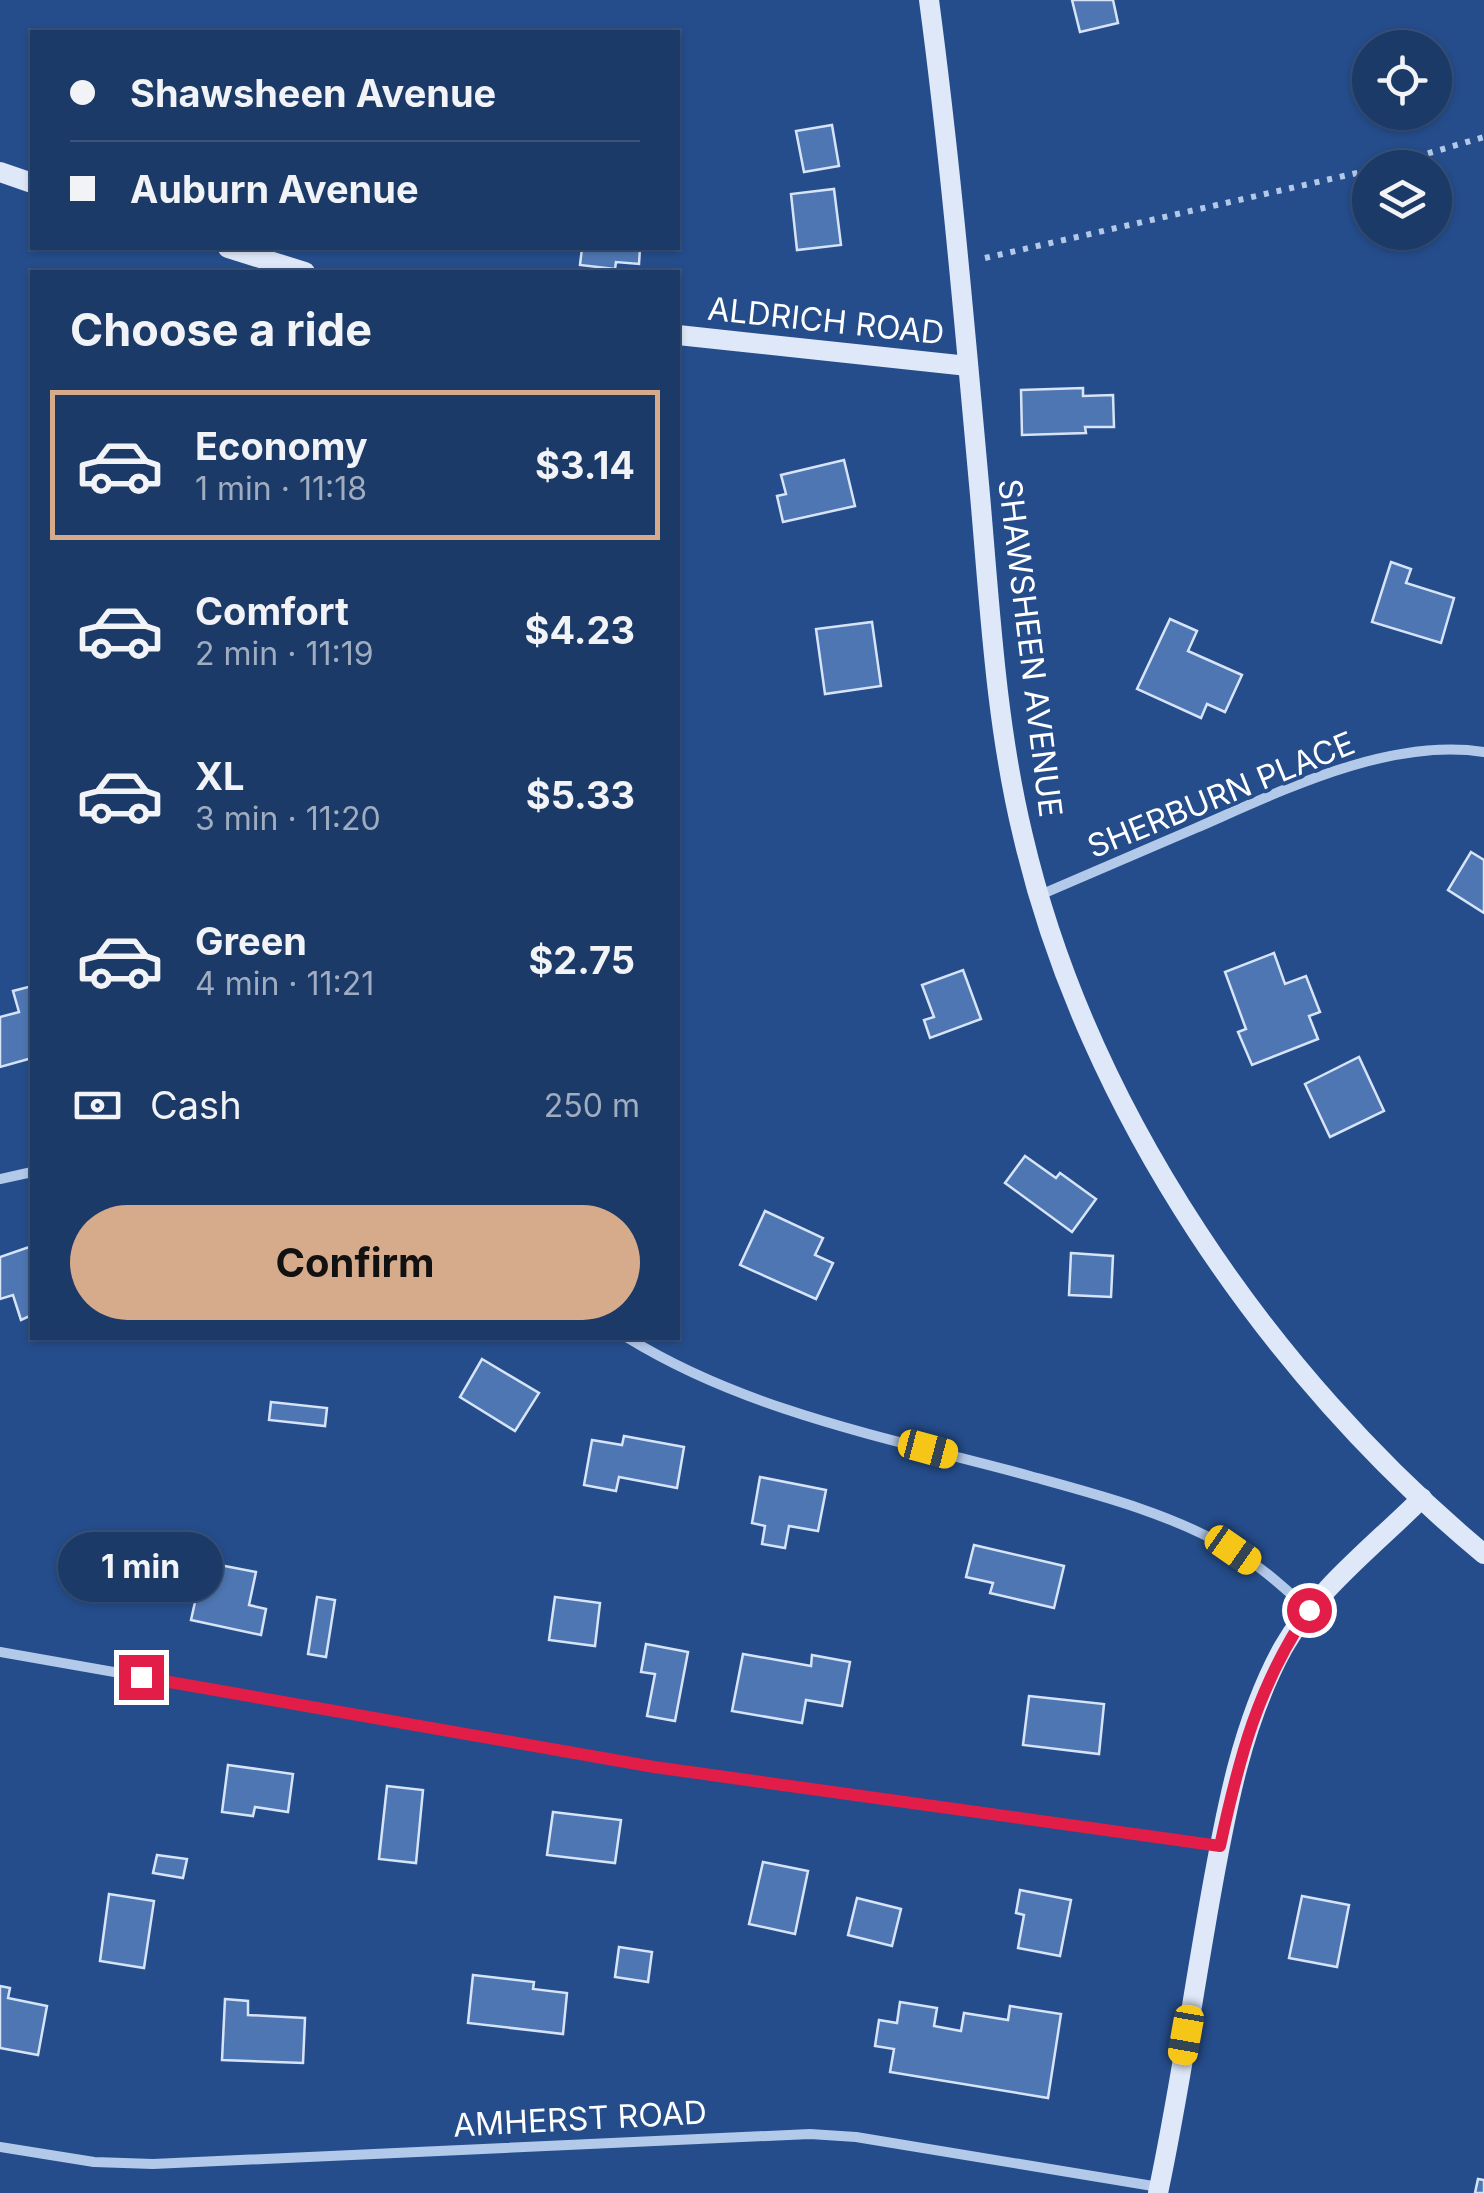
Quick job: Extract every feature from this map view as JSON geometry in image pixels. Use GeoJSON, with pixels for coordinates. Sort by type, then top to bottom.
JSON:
{"type":"FeatureCollection","features":[{"type":"Feature","properties":{"kind":"main road","name":"SHAWSHEEN AVENUE"},"geometry":{"type":"LineString","coordinates":[[929,0],[959,264],[1000,708],[1019,820],[1060,955],[1111,1076],[1177,1201],[1248,1305],[1368,1447],[1484,1554]]}},
{"type":"Feature","properties":{"kind":"main road"},"geometry":{"type":"LineString","coordinates":[[0,172],[30,182]]}},
{"type":"Feature","properties":{"kind":"main road"},"geometry":{"type":"LineString","coordinates":[[234,250],[298,270]]}},
{"type":"Feature","properties":{"kind":"main road","name":"ALDRICH ROAD"},"geometry":{"type":"LineString","coordinates":[[680,335],[968,366]]}},
{"type":"Feature","properties":{"kind":"main road"},"geometry":{"type":"LineString","coordinates":[[1158,2190],[1220,1846],[1245,1739],[1262,1692],[1284,1646],[1309,1610],[1422,1498]]}},
{"type":"Feature","properties":{"kind":"street","name":"SHERBURN PLACE"},"geometry":{"type":"LineString","coordinates":[[1039,896],[1254,802],[1371,761],[1420,751],[1484,752]]}},
{"type":"Feature","properties":{"kind":"street"},"geometry":{"type":"LineString","coordinates":[[0,1179],[30,1172]]}},
{"type":"Feature","properties":{"kind":"street"},"geometry":{"type":"LineString","coordinates":[[632,1340],[715,1384],[780,1408],[1072,1487],[1178,1522],[1233,1550],[1309,1610]]}},
{"type":"Feature","properties":{"kind":"street"},"geometry":{"type":"LineString","coordinates":[[0,1652],[654,1767],[1220,1846]]}},
{"type":"Feature","properties":{"kind":"street","name":"AMHERST ROAD"},"geometry":{"type":"LineString","coordinates":[[0,2147],[94,2162],[153,2164],[810,2134],[856,2137],[1158,2190]]}},
{"type":"Feature","properties":{"kind":"path"},"geometry":{"type":"LineString","coordinates":[[1440,150],[1484,137]]}},
{"type":"Feature","properties":{"kind":"path"},"geometry":{"type":"LineString","coordinates":[[959,264],[1352,174]]}},
{"type":"Feature","properties":{"kind":"building"},"geometry":{"type":"Polygon","coordinates":[[[1072,0],[1113,0],[1118,23],[1080,32],[1072,0]]]}},
{"type":"Feature","properties":{"kind":"building"},"geometry":{"type":"Polygon","coordinates":[[[832,125],[839,166],[804,172],[796,131],[832,125]]]}},
{"type":"Feature","properties":{"kind":"building"},"geometry":{"type":"Polygon","coordinates":[[[834,189],[841,245],[797,250],[791,194],[834,189]]]}},
{"type":"Feature","properties":{"kind":"building"},"geometry":{"type":"Polygon","coordinates":[[[582,250],[640,250],[639,264],[616,262],[615,269],[580,265],[582,250]]]}},
{"type":"Feature","properties":{"kind":"building"},"geometry":{"type":"Polygon","coordinates":[[[1083,388],[1083,396],[1113,395],[1114,427],[1085,427],[1086,433],[1022,435],[1021,390],[1083,388]]]}},
{"type":"Feature","properties":{"kind":"building"},"geometry":{"type":"Polygon","coordinates":[[[844,460],[855,506],[783,522],[777,496],[786,494],[781,475],[844,460]]]}},
{"type":"Feature","properties":{"kind":"building"},"geometry":{"type":"Polygon","coordinates":[[[1391,562],[1411,569],[1406,583],[1454,598],[1441,643],[1372,622],[1391,562]]]}},
{"type":"Feature","properties":{"kind":"building"},"geometry":{"type":"Polygon","coordinates":[[[1170,619],[1197,631],[1188,651],[1242,675],[1225,712],[1207,704],[1201,718],[1137,689],[1170,619]]]}},
{"type":"Feature","properties":{"kind":"building"},"geometry":{"type":"Polygon","coordinates":[[[872,622],[881,686],[825,694],[816,629],[872,622]]]}},
{"type":"Feature","properties":{"kind":"building"},"geometry":{"type":"Polygon","coordinates":[[[1471,852],[1484,860],[1484,913],[1448,890],[1471,852]]]}},
{"type":"Feature","properties":{"kind":"building"},"geometry":{"type":"Polygon","coordinates":[[[1274,953],[1285,984],[1306,976],[1320,1012],[1309,1016],[1318,1039],[1252,1065],[1238,1032],[1246,1029],[1225,972],[1274,953]]]}},
{"type":"Feature","properties":{"kind":"building"},"geometry":{"type":"Polygon","coordinates":[[[963,970],[981,1019],[930,1038],[924,1020],[934,1017],[922,985],[963,970]]]}},
{"type":"Feature","properties":{"kind":"building"},"geometry":{"type":"Polygon","coordinates":[[[30,987],[30,1059],[0,1067],[0,1017],[19,1012],[13,991],[30,987]]]}},
{"type":"Feature","properties":{"kind":"building"},"geometry":{"type":"Polygon","coordinates":[[[1359,1057],[1384,1111],[1330,1137],[1305,1084],[1359,1057]]]}},
{"type":"Feature","properties":{"kind":"building"},"geometry":{"type":"Polygon","coordinates":[[[1025,1156],[1056,1178],[1060,1173],[1096,1199],[1072,1232],[1005,1183],[1025,1156]]]}},
{"type":"Feature","properties":{"kind":"building"},"geometry":{"type":"Polygon","coordinates":[[[765,1211],[823,1238],[815,1255],[833,1263],[816,1299],[740,1265],[765,1211]]]}},
{"type":"Feature","properties":{"kind":"building"},"geometry":{"type":"Polygon","coordinates":[[[30,1247],[30,1316],[21,1320],[13,1295],[0,1299],[0,1257],[30,1247]]]}},
{"type":"Feature","properties":{"kind":"building"},"geometry":{"type":"Polygon","coordinates":[[[1071,1253],[1113,1256],[1111,1297],[1069,1295],[1071,1253]]]}},
{"type":"Feature","properties":{"kind":"building"},"geometry":{"type":"Polygon","coordinates":[[[482,1359],[539,1393],[515,1431],[460,1397],[482,1359]]]}},
{"type":"Feature","properties":{"kind":"building"},"geometry":{"type":"Polygon","coordinates":[[[271,1402],[327,1408],[325,1426],[269,1420],[271,1402]]]}},
{"type":"Feature","properties":{"kind":"building"},"geometry":{"type":"Polygon","coordinates":[[[624,1436],[684,1447],[677,1488],[619,1477],[616,1491],[584,1485],[592,1440],[622,1445],[624,1436]]]}},
{"type":"Feature","properties":{"kind":"building"},"geometry":{"type":"Polygon","coordinates":[[[760,1477],[826,1490],[818,1531],[789,1526],[785,1548],[762,1544],[765,1526],[752,1523],[760,1477]]]}},
{"type":"Feature","properties":{"kind":"building"},"geometry":{"type":"Polygon","coordinates":[[[974,1545],[1064,1566],[1054,1608],[990,1593],[993,1583],[966,1577],[974,1545]]]}},
{"type":"Feature","properties":{"kind":"building"},"geometry":{"type":"Polygon","coordinates":[[[204,1562],[256,1572],[249,1605],[266,1609],[261,1635],[191,1620],[204,1562]]]}},
{"type":"Feature","properties":{"kind":"building"},"geometry":{"type":"Polygon","coordinates":[[[317,1597],[335,1600],[326,1657],[308,1654],[317,1597]]]}},
{"type":"Feature","properties":{"kind":"building"},"geometry":{"type":"Polygon","coordinates":[[[555,1597],[600,1603],[595,1646],[549,1640],[555,1597]]]}},
{"type":"Feature","properties":{"kind":"building"},"geometry":{"type":"Polygon","coordinates":[[[646,1644],[688,1652],[675,1721],[647,1716],[655,1674],[641,1672],[646,1644]]]}},
{"type":"Feature","properties":{"kind":"building"},"geometry":{"type":"Polygon","coordinates":[[[743,1654],[811,1666],[812,1655],[850,1662],[842,1706],[806,1700],[802,1723],[732,1711],[743,1654]]]}},
{"type":"Feature","properties":{"kind":"building"},"geometry":{"type":"Polygon","coordinates":[[[1029,1696],[1104,1704],[1099,1754],[1023,1745],[1029,1696]]]}},
{"type":"Feature","properties":{"kind":"building"},"geometry":{"type":"Polygon","coordinates":[[[228,1765],[293,1774],[288,1812],[255,1807],[253,1816],[222,1812],[228,1765]]]}},
{"type":"Feature","properties":{"kind":"building"},"geometry":{"type":"Polygon","coordinates":[[[387,1786],[423,1790],[416,1863],[379,1859],[387,1786]]]}},
{"type":"Feature","properties":{"kind":"building"},"geometry":{"type":"Polygon","coordinates":[[[553,1812],[621,1820],[615,1863],[547,1855],[553,1812]]]}},
{"type":"Feature","properties":{"kind":"building"},"geometry":{"type":"Polygon","coordinates":[[[157,1855],[187,1859],[183,1878],[153,1873],[157,1855]]]}},
{"type":"Feature","properties":{"kind":"building"},"geometry":{"type":"Polygon","coordinates":[[[763,1862],[808,1871],[795,1934],[749,1924],[763,1862]]]}},
{"type":"Feature","properties":{"kind":"building"},"geometry":{"type":"Polygon","coordinates":[[[1020,1890],[1071,1900],[1060,1956],[1018,1948],[1024,1915],[1016,1913],[1020,1890]]]}},
{"type":"Feature","properties":{"kind":"building"},"geometry":{"type":"Polygon","coordinates":[[[109,1894],[154,1901],[144,1968],[100,1961],[109,1894]]]}},
{"type":"Feature","properties":{"kind":"building"},"geometry":{"type":"Polygon","coordinates":[[[1302,1896],[1349,1905],[1337,1967],[1289,1958],[1302,1896]]]}},
{"type":"Feature","properties":{"kind":"building"},"geometry":{"type":"Polygon","coordinates":[[[857,1898],[901,1909],[892,1946],[848,1935],[857,1898]]]}},
{"type":"Feature","properties":{"kind":"building"},"geometry":{"type":"Polygon","coordinates":[[[619,1947],[652,1952],[648,1982],[615,1977],[619,1947]]]}},
{"type":"Feature","properties":{"kind":"building"},"geometry":{"type":"Polygon","coordinates":[[[473,1975],[534,1982],[533,1989],[567,1993],[563,2034],[468,2023],[473,1975]]]}},
{"type":"Feature","properties":{"kind":"building"},"geometry":{"type":"Polygon","coordinates":[[[0,1986],[10,1988],[8,1998],[47,2006],[38,2055],[0,2048],[0,1986]]]}},
{"type":"Feature","properties":{"kind":"building"},"geometry":{"type":"Polygon","coordinates":[[[225,1999],[248,2001],[248,2015],[305,2018],[303,2063],[222,2060],[225,1999]]]}},
{"type":"Feature","properties":{"kind":"building"},"geometry":{"type":"Polygon","coordinates":[[[900,2002],[937,2008],[934,2026],[961,2031],[964,2013],[1008,2020],[1010,2006],[1061,2014],[1048,2098],[890,2072],[894,2049],[875,2046],[879,2020],[897,2023],[900,2002]]]}},
{"type":"Feature","properties":{"kind":"building"},"geometry":{"type":"Polygon","coordinates":[[[1478,2179],[1484,2180],[1484,2193],[1475,2193],[1478,2179]]]}},
{"type":"Feature","properties":{"kind":"route"},"geometry":{"type":"LineString","coordinates":[[141,1677],[654,1767],[1220,1846],[1245,1739],[1262,1692],[1284,1646],[1309,1610]]}}]}
